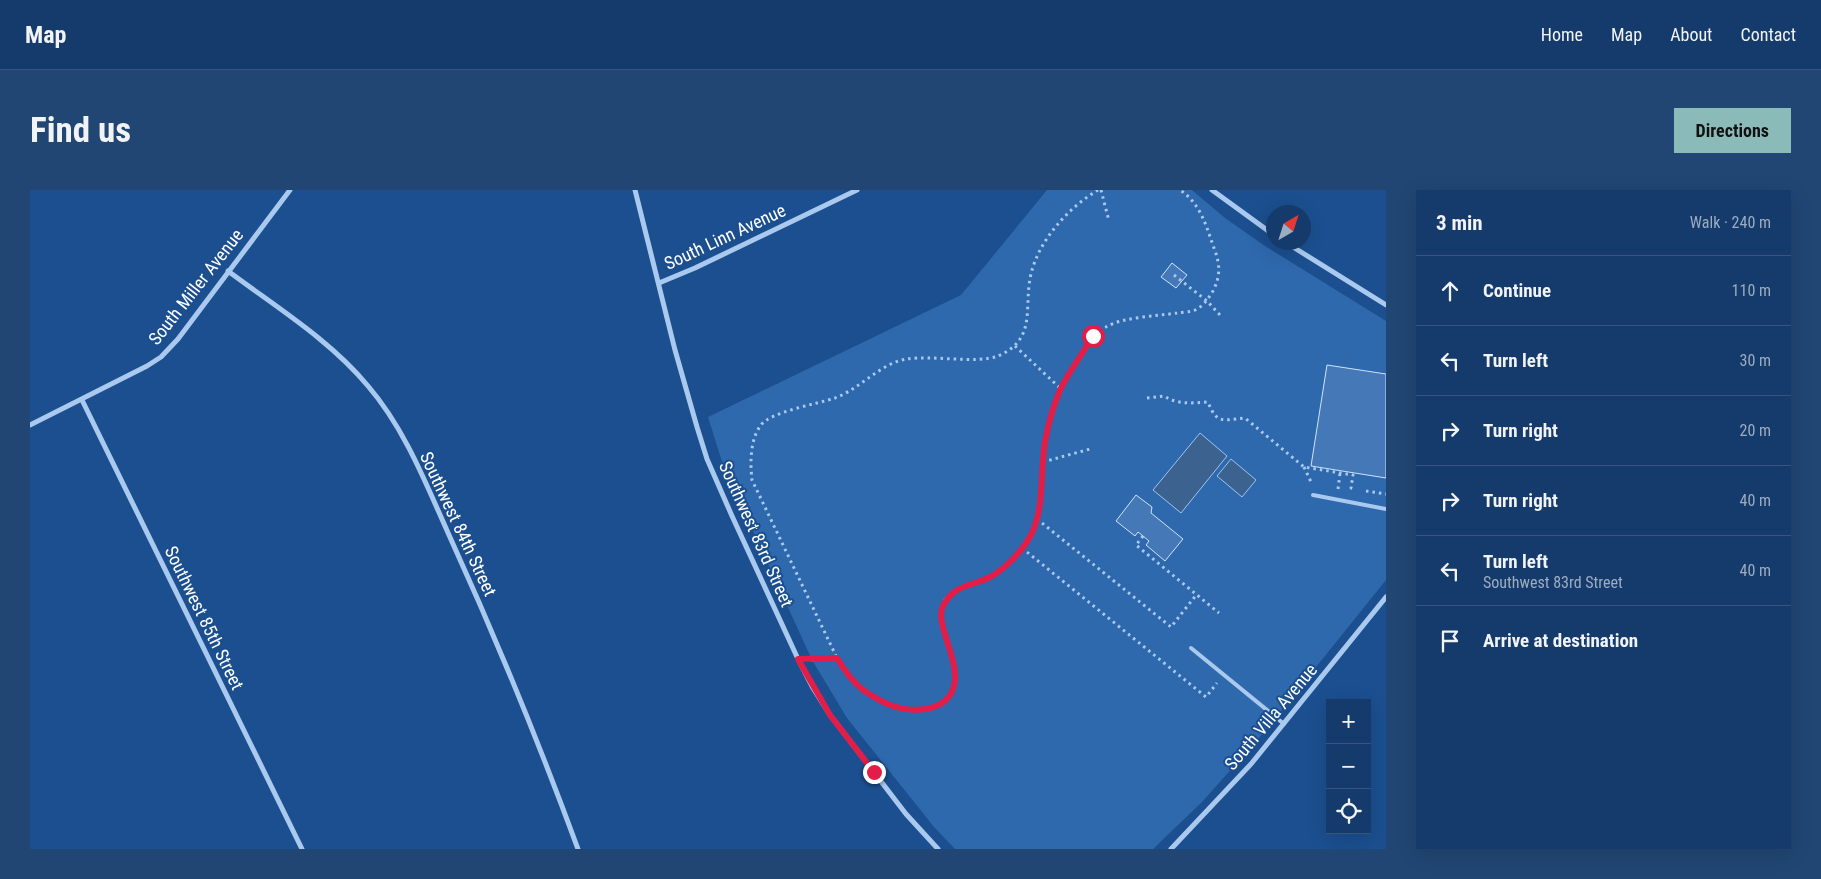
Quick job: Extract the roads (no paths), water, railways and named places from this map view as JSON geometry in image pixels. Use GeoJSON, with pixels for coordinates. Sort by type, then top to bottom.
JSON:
{"type":"FeatureCollection","features":[{"type":"Feature","properties":{"kind":"street","name":"South Miller Avenue"},"geometry":{"type":"LineString","coordinates":[[30,425],[138,371],[161,357],[178,339],[290,190]]}},
{"type":"Feature","properties":{"kind":"street","name":"Southwest 83rd Street"},"geometry":{"type":"LineString","coordinates":[[636,190],[682,374],[707,459],[798,659],[830,715],[906,814],[938,849]]}},
{"type":"Feature","properties":{"kind":"street","name":"South Linn Avenue"},"geometry":{"type":"LineString","coordinates":[[659,283],[721,256],[857,190]]}},
{"type":"Feature","properties":{"kind":"street"},"geometry":{"type":"LineString","coordinates":[[1212,190],[1266,228]]}},
{"type":"Feature","properties":{"kind":"street"},"geometry":{"type":"LineString","coordinates":[[1298,250],[1386,305]]}},
{"type":"Feature","properties":{"kind":"street","name":"Southwest 84th Street"},"geometry":{"type":"LineString","coordinates":[[228,271],[345,360],[370,388],[399,429],[470,580],[531,724],[578,849]]}},
{"type":"Feature","properties":{"kind":"street","name":"Southwest 85th Street"},"geometry":{"type":"LineString","coordinates":[[82,400],[302,849]]}},
{"type":"Feature","properties":{"kind":"street","name":"South Villa Avenue"},"geometry":{"type":"LineString","coordinates":[[1171,849],[1228,789],[1284,724],[1386,597]]}},
{"type":"Feature","properties":{"kind":"lane"},"geometry":{"type":"LineString","coordinates":[[1313,496],[1386,509]]}},
{"type":"Feature","properties":{"kind":"lane"},"geometry":{"type":"LineString","coordinates":[[1191,648],[1284,724]]}}]}
